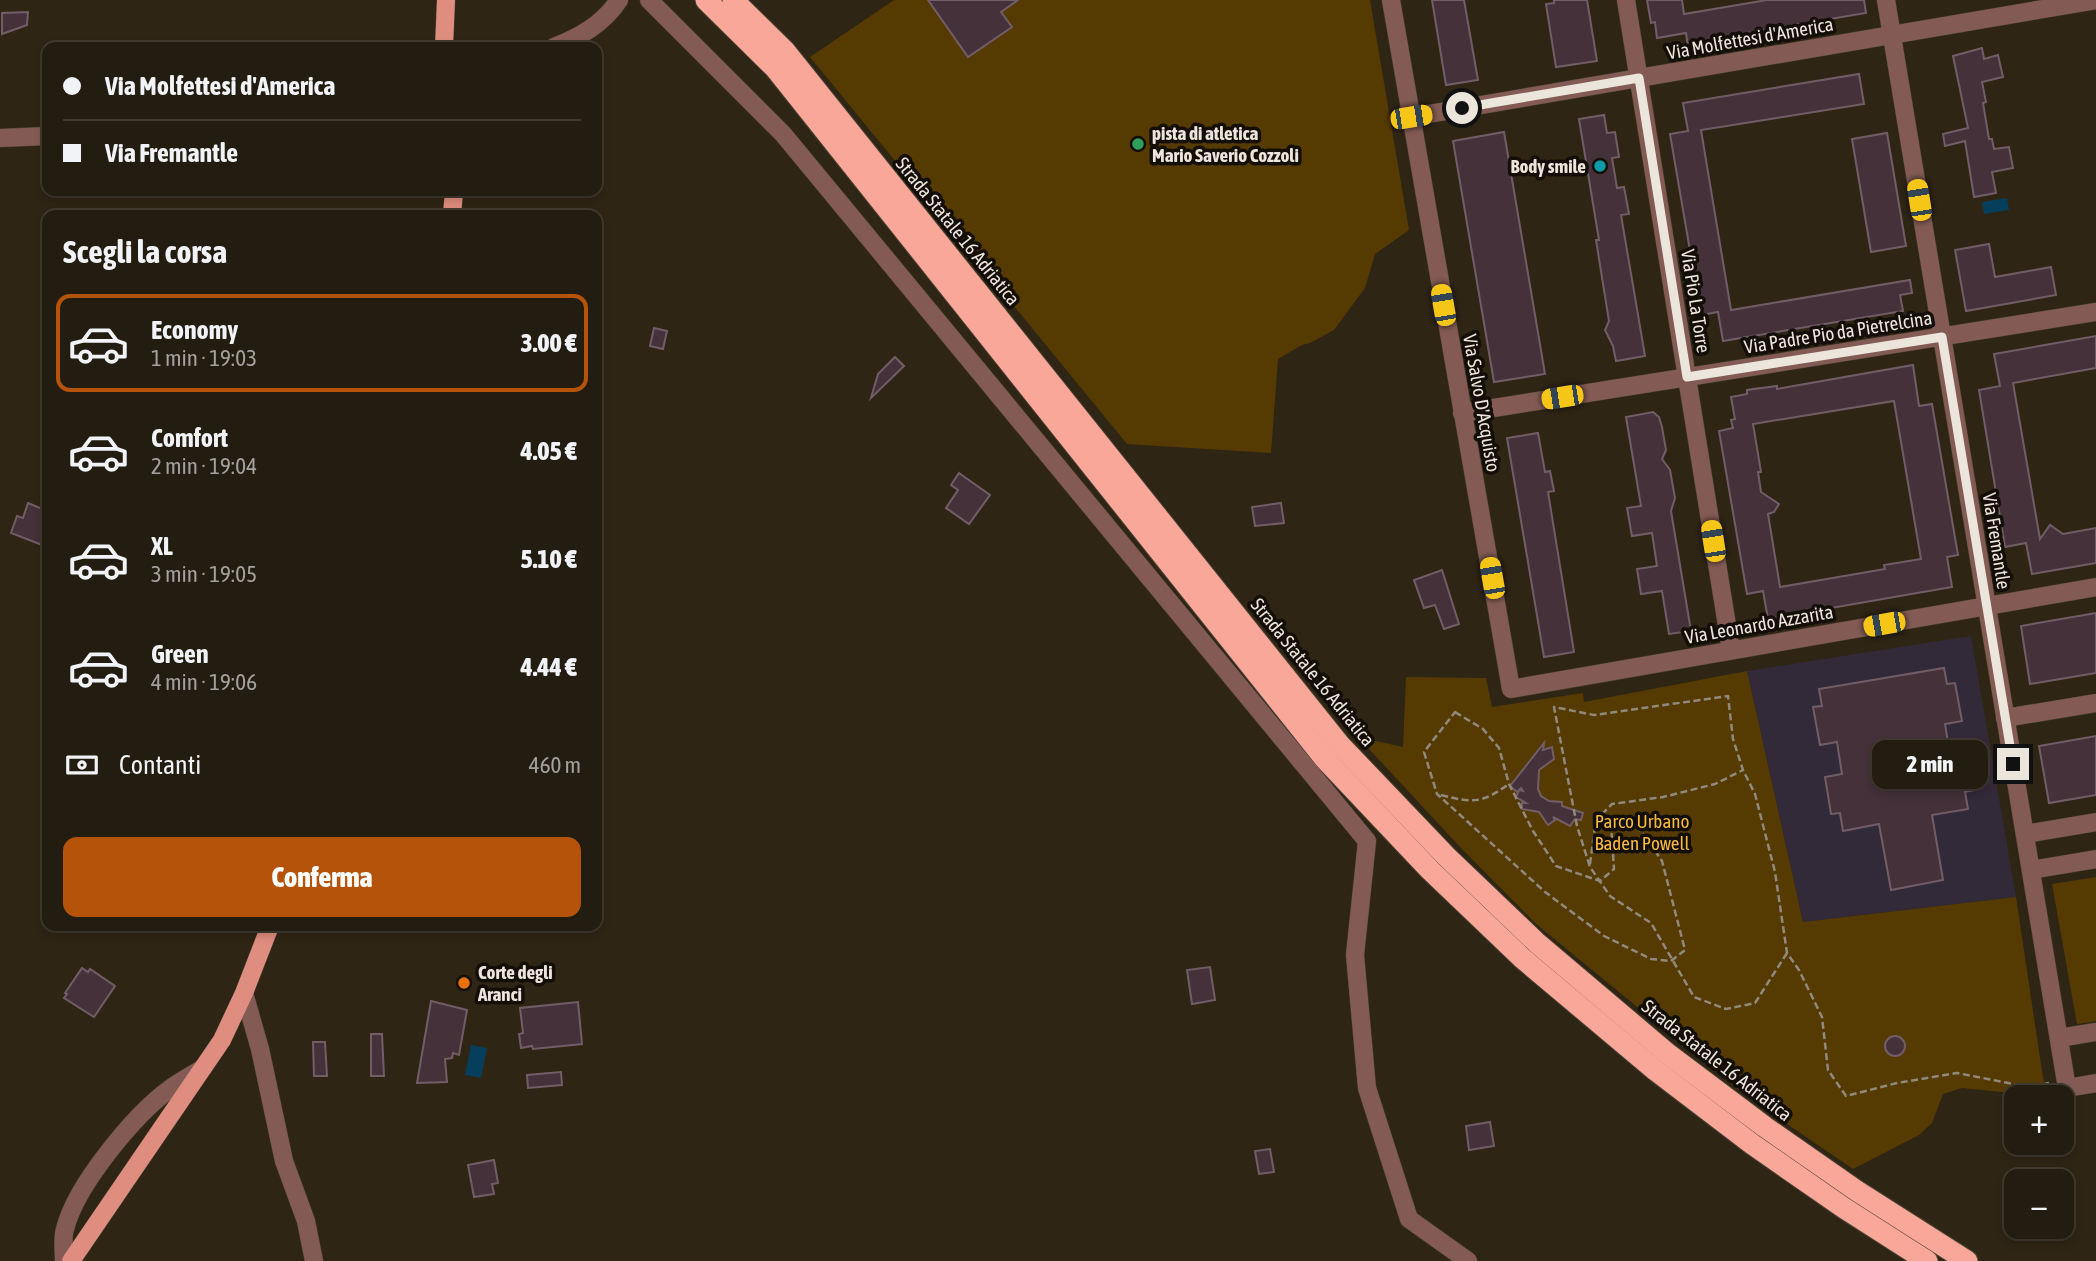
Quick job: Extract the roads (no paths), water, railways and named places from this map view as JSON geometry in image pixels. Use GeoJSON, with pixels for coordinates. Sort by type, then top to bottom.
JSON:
{"type":"FeatureCollection","features":[{"type":"Feature","properties":{"kind":"highway"},"geometry":{"type":"LineString","coordinates":[[706,0],[775,68],[1325,759],[1430,870],[1522,958],[1655,1070],[1764,1152],[1927,1261]]}},
{"type":"Feature","properties":{"kind":"highway","name":"Strada Statale 16 Adriatica"},"geometry":{"type":"LineString","coordinates":[[733,0],[785,51],[1340,745],[1446,856],[1537,943],[1668,1054],[1857,1192],[1967,1261]]}},
{"type":"Feature","properties":{"kind":"main road"},"geometry":{"type":"LineString","coordinates":[[444,42],[446,0]]}},
{"type":"Feature","properties":{"kind":"main road"},"geometry":{"type":"LineString","coordinates":[[71,1261],[222,1040],[268,931]]}},
{"type":"Feature","properties":{"kind":"street"},"geometry":{"type":"LineString","coordinates":[[568,42],[579,38],[610,14],[619,0]]}},
{"type":"Feature","properties":{"kind":"street"},"geometry":{"type":"LineString","coordinates":[[649,0],[783,134],[1367,841],[1355,955],[1367,1088],[1409,1219],[1468,1261]]}},
{"type":"Feature","properties":{"kind":"street","name":"Via Salvo D'Acquisto"},"geometry":{"type":"LineString","coordinates":[[1391,0],[1511,689]]}},
{"type":"Feature","properties":{"kind":"street","name":"Via Pio La Torre"},"geometry":{"type":"LineString","coordinates":[[1626,0],[1731,650]]}},
{"type":"Feature","properties":{"kind":"street","name":"Via Fremantle"},"geometry":{"type":"LineString","coordinates":[[1886,0],[2066,1084],[2096,1083]]}},
{"type":"Feature","properties":{"kind":"street","name":"Via Molfettesi d'America"},"geometry":{"type":"LineString","coordinates":[[1411,117],[2096,1]]}},
{"type":"Feature","properties":{"kind":"street"},"geometry":{"type":"LineString","coordinates":[[0,138],[42,136]]}},
{"type":"Feature","properties":{"kind":"street","name":"Via Padre Pio da Pietrelcina"},"geometry":{"type":"LineString","coordinates":[[1462,413],[2096,313]]}},
{"type":"Feature","properties":{"kind":"street","name":"Via Leonardo Azzarita"},"geometry":{"type":"LineString","coordinates":[[1511,689],[2096,587]]}},
{"type":"Feature","properties":{"kind":"street"},"geometry":{"type":"LineString","coordinates":[[2005,718],[2096,703]]}},
{"type":"Feature","properties":{"kind":"street"},"geometry":{"type":"LineString","coordinates":[[2025,834],[2096,822]]}},
{"type":"Feature","properties":{"kind":"street"},"geometry":{"type":"LineString","coordinates":[[2031,870],[2096,859]]}},
{"type":"Feature","properties":{"kind":"street"},"geometry":{"type":"LineString","coordinates":[[244,993],[260,1049],[284,1161],[306,1220],[314,1261]]}},
{"type":"Feature","properties":{"kind":"street"},"geometry":{"type":"LineString","coordinates":[[2059,1038],[2096,1032]]}},
{"type":"Feature","properties":{"kind":"street"},"geometry":{"type":"LineString","coordinates":[[64,1261],[64,1230],[82,1191],[111,1150],[148,1107],[170,1088],[203,1068]]}},
{"type":"Feature","properties":{"kind":"water"},"geometry":{"type":"Polygon","coordinates":[[[2007,198],[2009,210],[1984,214],[1982,202],[2007,198]]]}},
{"type":"Feature","properties":{"kind":"water"},"geometry":{"type":"Polygon","coordinates":[[[471,1045],[487,1048],[481,1078],[465,1075],[471,1045]]]}},
{"type":"Feature","properties":{"kind":"place","name":"pista di atletica Mario Saverio Cozzoli"},"geometry":{"type":"Point","coordinates":[1138,144]}},
{"type":"Feature","properties":{"kind":"place","name":"Body smile"},"geometry":{"type":"Point","coordinates":[1600,166]}},
{"type":"Feature","properties":{"kind":"place","name":"Corte degli Aranci"},"geometry":{"type":"Point","coordinates":[464,983]}},
{"type":"Feature","properties":{"kind":"park label","name":"Parco Urbano Baden Powell"},"geometry":{"type":"Point","coordinates":[1642,832]}}]}
